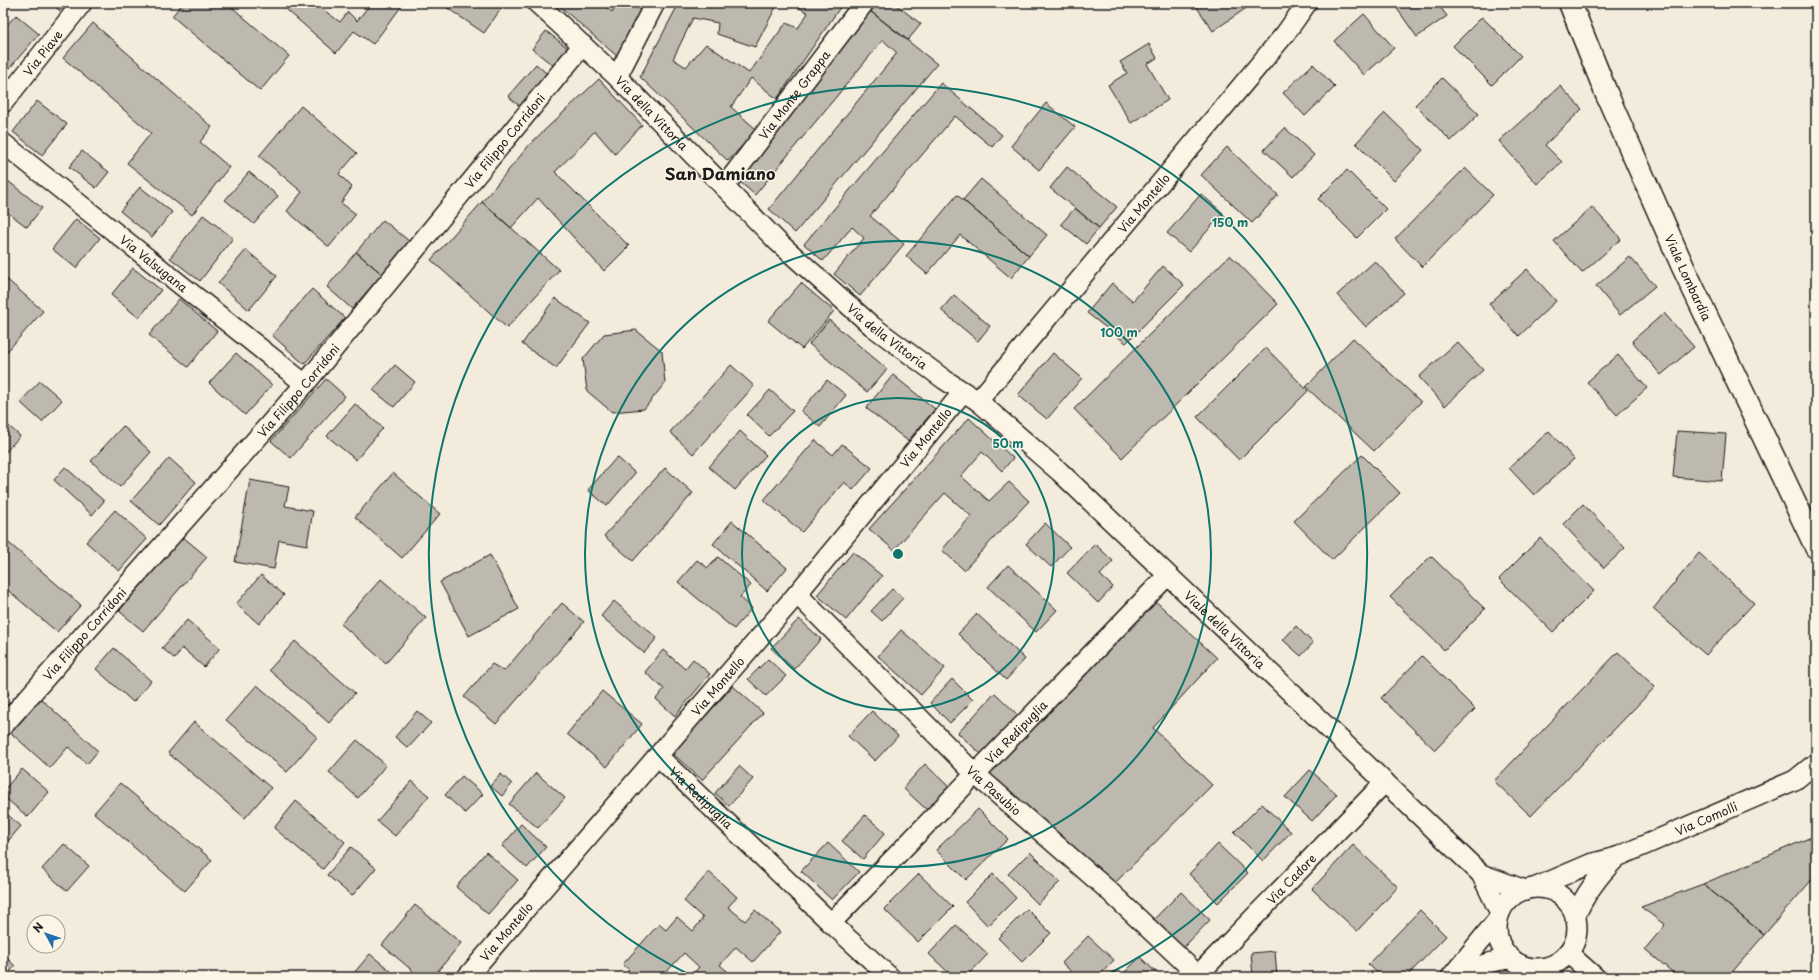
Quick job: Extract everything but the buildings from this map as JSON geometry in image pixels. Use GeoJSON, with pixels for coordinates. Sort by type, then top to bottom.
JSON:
{"type":"FeatureCollection","features":[{"type":"Feature","properties":{"kind":"main road","name":"Viale Lombardia"},"geometry":{"type":"LineString","coordinates":[[1570,3],[1607,95],[1683,268],[1816,547]]}},
{"type":"Feature","properties":{"kind":"street","name":"Via Piave"},"geometry":{"type":"LineString","coordinates":[[3,103],[82,3]]}},
{"type":"Feature","properties":{"kind":"street","name":"Via della Vittoria"},"geometry":{"type":"LineString","coordinates":[[536,3],[617,77],[724,187],[759,233],[872,326],[971,397]]}},
{"type":"Feature","properties":{"kind":"street"},"geometry":{"type":"LineString","coordinates":[[617,77],[655,3]]}},
{"type":"Feature","properties":{"kind":"street","name":"Via Monte Grappa"},"geometry":{"type":"LineString","coordinates":[[724,187],[864,3]]}},
{"type":"Feature","properties":{"kind":"street","name":"Via Montello"},"geometry":{"type":"LineString","coordinates":[[475,974],[658,756],[797,594],[971,397],[1280,40],[1307,3]]}},
{"type":"Feature","properties":{"kind":"street","name":"Via Filippo Corridoni"},"geometry":{"type":"LineString","coordinates":[[3,726],[305,384],[583,45]]}},
{"type":"Feature","properties":{"kind":"street","name":"Via Valsugana"},"geometry":{"type":"LineString","coordinates":[[3,143],[305,384]]}},
{"type":"Feature","properties":{"kind":"street","name":"Viale della Vittoria"},"geometry":{"type":"LineString","coordinates":[[971,397],[1060,472],[1167,576],[1481,874],[1499,916]]}},
{"type":"Feature","properties":{"kind":"street","name":"Via Redipuglia"},"geometry":{"type":"LineString","coordinates":[[831,923],[1167,576]]}},
{"type":"Feature","properties":{"kind":"street","name":"Via Pasubio"},"geometry":{"type":"LineString","coordinates":[[797,594],[974,774],[1108,890],[1199,976]]}},
{"type":"Feature","properties":{"kind":"street","name":"Via Redipuglia"},"geometry":{"type":"LineString","coordinates":[[658,756],[831,923],[890,977]]}},
{"type":"Feature","properties":{"kind":"street","name":"Via Comolli"},"geometry":{"type":"LineString","coordinates":[[1451,977],[1499,916],[1509,899],[1583,866],[1617,857],[1795,780],[1816,763]]}},
{"type":"Feature","properties":{"kind":"street","name":"Via Comolli"},"geometry":{"type":"LineString","coordinates":[[1795,780],[1816,779]]}},
{"type":"Feature","properties":{"kind":"street","name":"Via Cadore"},"geometry":{"type":"LineString","coordinates":[[1199,976],[1385,782]]}},
{"type":"Feature","properties":{"kind":"street","name":"Via Comolli"},"geometry":{"type":"LineString","coordinates":[[1558,964],[1576,936],[1576,917],[1580,904],[1594,881],[1617,857]]}},
{"type":"Feature","properties":{"kind":"street","name":"Viale della Vittoria"},"geometry":{"type":"LineString","coordinates":[[1481,874],[1529,889]]}},
{"type":"Feature","properties":{"kind":"street"},"geometry":{"type":"LineString","coordinates":[[1529,889],[1546,889],[1561,895],[1571,906],[1576,917]]}},
{"type":"Feature","properties":{"kind":"street"},"geometry":{"type":"LineString","coordinates":[[1499,916],[1499,940],[1505,951],[1518,966]]}},
{"type":"Feature","properties":{"kind":"street"},"geometry":{"type":"LineString","coordinates":[[1462,977],[1488,962],[1537,968],[1558,964],[1595,977]]}},
{"type":"Feature","properties":{"kind":"district","name":"San Damiano"},"geometry":{"type":"Point","coordinates":[720,173]}}]}
